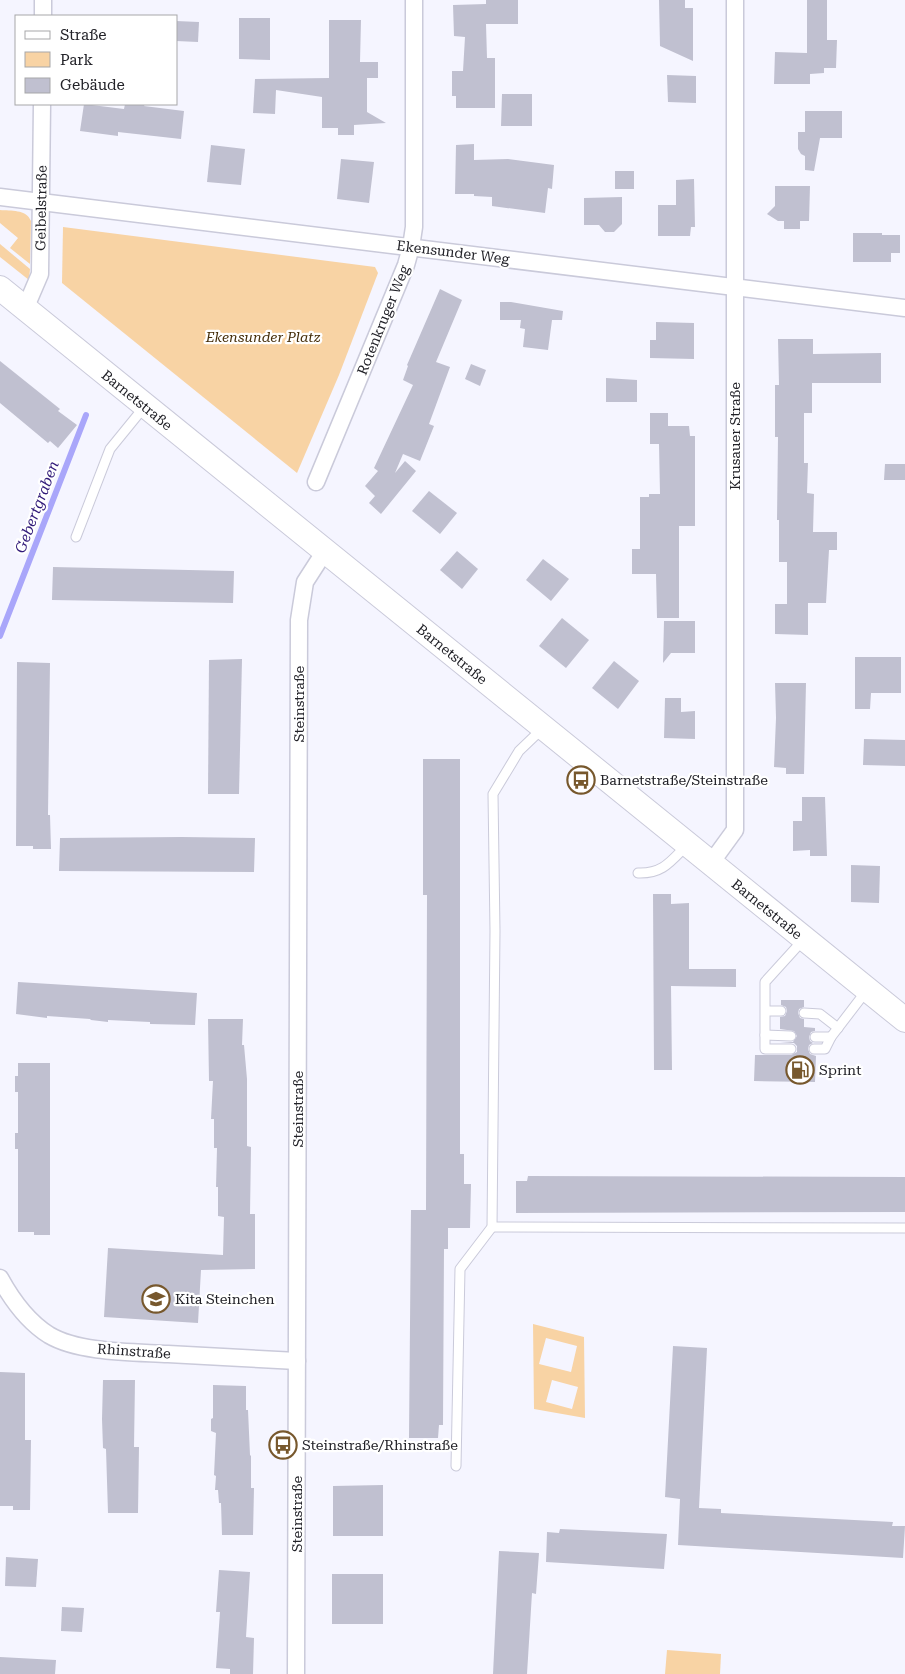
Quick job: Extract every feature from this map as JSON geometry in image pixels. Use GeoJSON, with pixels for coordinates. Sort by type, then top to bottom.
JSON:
{"type":"FeatureCollection","features":[{"type":"Feature","properties":{"kind":"street"},"geometry":{"type":"LineString","coordinates":[[43,0],[43,15]]}},
{"type":"Feature","properties":{"kind":"street","name":"Rotenkruger Weg"},"geometry":{"type":"LineString","coordinates":[[316,482],[406,265],[411,247],[414,226],[414,0]]}},
{"type":"Feature","properties":{"kind":"street","name":"Krusauer Straße"},"geometry":{"type":"LineString","coordinates":[[711,864],[735,830],[735,0]]}},
{"type":"Feature","properties":{"kind":"street","name":"Geibelstraße"},"geometry":{"type":"LineString","coordinates":[[25,309],[40,274],[42,105]]}},
{"type":"Feature","properties":{"kind":"street","name":"Ekensunder Weg"},"geometry":{"type":"LineString","coordinates":[[0,197],[905,308]]}},
{"type":"Feature","properties":{"kind":"street","name":"Barnetstraße"},"geometry":{"type":"LineString","coordinates":[[0,288],[905,1020]]}},
{"type":"Feature","properties":{"kind":"street","name":"Steinstraße"},"geometry":{"type":"LineString","coordinates":[[296,1674],[300,620],[304,582],[325,551]]}},
{"type":"Feature","properties":{"kind":"street","name":"Rhinstraße"},"geometry":{"type":"LineString","coordinates":[[0,1278],[10,1297],[27,1317],[50,1335],[68,1342],[107,1350],[297,1361]]}},
{"type":"Feature","properties":{"kind":"lane"},"geometry":{"type":"LineString","coordinates":[[76,537],[110,450],[145,406]]}},
{"type":"Feature","properties":{"kind":"lane"},"geometry":{"type":"LineString","coordinates":[[456,1466],[460,1268],[492,1227],[495,931],[493,794],[519,751],[543,728]]}},
{"type":"Feature","properties":{"kind":"lane"},"geometry":{"type":"LineString","coordinates":[[638,873],[661,870],[687,845]]}},
{"type":"Feature","properties":{"kind":"lane"},"geometry":{"type":"LineString","coordinates":[[791,1049],[765,1049],[765,982],[804,939]]}},
{"type":"Feature","properties":{"kind":"lane"},"geometry":{"type":"LineString","coordinates":[[814,1049],[825,1049],[831,1037],[867,990]]}},
{"type":"Feature","properties":{"kind":"lane"},"geometry":{"type":"LineString","coordinates":[[766,1011],[781,1011]]}},
{"type":"Feature","properties":{"kind":"lane"},"geometry":{"type":"LineString","coordinates":[[804,1013],[820,1014],[838,1028]]}},
{"type":"Feature","properties":{"kind":"lane"},"geometry":{"type":"LineString","coordinates":[[765,1035],[791,1036]]}},
{"type":"Feature","properties":{"kind":"lane"},"geometry":{"type":"LineString","coordinates":[[815,1036],[831,1037]]}},
{"type":"Feature","properties":{"kind":"lane"},"geometry":{"type":"LineString","coordinates":[[492,1227],[905,1228]]}},
{"type":"Feature","properties":{"kind":"green space"},"geometry":{"type":"Polygon","coordinates":[[[0,210],[22,213],[29,217],[31,221],[30,264],[10,248],[18,238],[0,223],[0,210]]]}},
{"type":"Feature","properties":{"kind":"green space","name":"Ekensunder Platz"},"geometry":{"type":"Polygon","coordinates":[[[63,227],[375,267],[378,273],[339,375],[297,473],[62,283],[63,227]]]}},
{"type":"Feature","properties":{"kind":"green space"},"geometry":{"type":"Polygon","coordinates":[[[0,244],[30,269],[29,280],[0,257],[0,244]]]}},
{"type":"Feature","properties":{"kind":"green space"},"geometry":{"type":"Polygon","coordinates":[[[533,1324],[584,1337],[585,1418],[534,1409],[533,1324]],[[546,1338],[539,1364],[571,1372],[577,1346],[546,1338]],[[552,1380],[546,1402],[572,1409],[578,1387],[552,1380]]]}},
{"type":"Feature","properties":{"kind":"green space"},"geometry":{"type":"Polygon","coordinates":[[[667,1650],[721,1654],[720,1674],[665,1674],[667,1650]]]}},
{"type":"Feature","properties":{"kind":"building"},"geometry":{"type":"Polygon","coordinates":[[[486,0],[518,0],[518,24],[486,24],[487,58],[495,58],[495,108],[456,108],[456,96],[452,96],[452,71],[463,71],[465,37],[454,36],[453,5],[486,4],[486,0]]]}},
{"type":"Feature","properties":{"kind":"building"},"geometry":{"type":"Polygon","coordinates":[[[659,0],[685,0],[685,8],[693,8],[693,61],[660,46],[659,0]]]}},
{"type":"Feature","properties":{"kind":"building"},"geometry":{"type":"Polygon","coordinates":[[[807,0],[827,0],[827,40],[837,40],[836,68],[824,68],[824,73],[810,74],[810,84],[774,84],[775,52],[807,53],[807,0]]]}},
{"type":"Feature","properties":{"kind":"building"},"geometry":{"type":"Polygon","coordinates":[[[239,18],[270,18],[270,60],[239,59],[239,18]]]}},
{"type":"Feature","properties":{"kind":"building"},"geometry":{"type":"Polygon","coordinates":[[[329,20],[361,20],[360,62],[378,62],[378,78],[367,78],[367,112],[386,123],[354,125],[354,135],[338,135],[338,128],[322,128],[322,97],[276,90],[275,114],[253,113],[255,79],[329,78],[329,20]]]}},
{"type":"Feature","properties":{"kind":"building"},"geometry":{"type":"Polygon","coordinates":[[[178,21],[199,22],[198,42],[178,41],[178,21]]]}},
{"type":"Feature","properties":{"kind":"building"},"geometry":{"type":"Polygon","coordinates":[[[667,75],[696,76],[696,103],[668,102],[667,75]]]}},
{"type":"Feature","properties":{"kind":"building"},"geometry":{"type":"Polygon","coordinates":[[[502,94],[532,94],[532,126],[501,126],[502,94]]]}},
{"type":"Feature","properties":{"kind":"building"},"geometry":{"type":"Polygon","coordinates":[[[84,105],[124,109],[125,105],[144,105],[184,111],[181,139],[118,132],[118,136],[80,131],[84,105]]]}},
{"type":"Feature","properties":{"kind":"building"},"geometry":{"type":"Polygon","coordinates":[[[805,111],[842,111],[842,138],[820,138],[814,171],[805,170],[805,156],[798,149],[798,132],[805,132],[805,111]]]}},
{"type":"Feature","properties":{"kind":"building"},"geometry":{"type":"Polygon","coordinates":[[[474,144],[474,160],[508,159],[554,165],[552,189],[548,188],[545,213],[492,206],[492,197],[474,196],[474,194],[455,194],[456,145],[474,144]]]}},
{"type":"Feature","properties":{"kind":"building"},"geometry":{"type":"Polygon","coordinates":[[[211,145],[245,149],[241,185],[207,182],[211,145]]]}},
{"type":"Feature","properties":{"kind":"building"},"geometry":{"type":"Polygon","coordinates":[[[341,159],[374,162],[369,203],[337,199],[341,159]]]}},
{"type":"Feature","properties":{"kind":"building"},"geometry":{"type":"Polygon","coordinates":[[[615,171],[634,171],[634,189],[615,189],[615,171]]]}},
{"type":"Feature","properties":{"kind":"building"},"geometry":{"type":"Polygon","coordinates":[[[694,179],[695,227],[691,227],[690,236],[658,236],[658,205],[676,205],[676,180],[694,179]]]}},
{"type":"Feature","properties":{"kind":"building"},"geometry":{"type":"Polygon","coordinates":[[[775,186],[810,186],[809,221],[800,221],[800,229],[784,229],[784,221],[778,221],[767,214],[775,206],[775,186]]]}},
{"type":"Feature","properties":{"kind":"building"},"geometry":{"type":"Polygon","coordinates":[[[622,197],[622,224],[614,232],[605,232],[599,225],[584,225],[584,198],[622,197]]]}},
{"type":"Feature","properties":{"kind":"building"},"geometry":{"type":"Polygon","coordinates":[[[853,233],[900,235],[900,253],[891,253],[891,262],[853,262],[853,233]]]}},
{"type":"Feature","properties":{"kind":"building"},"geometry":{"type":"Polygon","coordinates":[[[440,289],[462,300],[436,362],[450,367],[429,424],[434,426],[420,461],[403,454],[395,473],[405,461],[416,471],[381,514],[369,503],[375,496],[365,486],[378,471],[374,468],[413,385],[403,380],[407,365],[440,289]]]}},
{"type":"Feature","properties":{"kind":"building"},"geometry":{"type":"Polygon","coordinates":[[[500,302],[511,302],[563,311],[562,320],[552,320],[548,350],[523,347],[525,329],[520,328],[521,320],[500,320],[500,302]]]}},
{"type":"Feature","properties":{"kind":"building"},"geometry":{"type":"Polygon","coordinates":[[[656,322],[694,323],[694,359],[650,358],[650,340],[656,340],[656,322]]]}},
{"type":"Feature","properties":{"kind":"building"},"geometry":{"type":"Polygon","coordinates":[[[778,339],[813,339],[813,354],[881,353],[881,383],[812,383],[812,413],[804,413],[804,463],[808,463],[807,493],[814,494],[813,532],[837,532],[837,550],[829,550],[826,603],[808,603],[808,635],[775,634],[775,604],[787,604],[787,562],[779,562],[779,520],[777,520],[778,437],[775,437],[775,385],[779,385],[778,339]]]}},
{"type":"Feature","properties":{"kind":"building"},"geometry":{"type":"Polygon","coordinates":[[[0,361],[77,425],[58,448],[50,441],[48,443],[0,403],[0,361]]]}},
{"type":"Feature","properties":{"kind":"building"},"geometry":{"type":"Polygon","coordinates":[[[471,364],[486,370],[480,386],[465,379],[471,364]]]}},
{"type":"Feature","properties":{"kind":"building"},"geometry":{"type":"Polygon","coordinates":[[[606,378],[637,380],[637,402],[606,402],[606,378]]]}},
{"type":"Feature","properties":{"kind":"building"},"geometry":{"type":"Polygon","coordinates":[[[650,413],[668,413],[668,426],[689,426],[690,436],[695,436],[695,526],[679,526],[679,618],[657,618],[656,574],[632,574],[632,549],[640,549],[640,497],[649,497],[649,494],[660,494],[659,444],[650,444],[650,413]]]}},
{"type":"Feature","properties":{"kind":"building"},"geometry":{"type":"Polygon","coordinates":[[[885,464],[905,464],[905,480],[884,480],[885,464]]]}},
{"type":"Feature","properties":{"kind":"building"},"geometry":{"type":"Polygon","coordinates":[[[429,491],[457,513],[440,534],[412,511],[429,491]]]}},
{"type":"Feature","properties":{"kind":"building"},"geometry":{"type":"Polygon","coordinates":[[[457,551],[478,569],[462,589],[440,570],[457,551]]]}},
{"type":"Feature","properties":{"kind":"building"},"geometry":{"type":"Polygon","coordinates":[[[543,559],[569,579],[551,601],[526,580],[543,559]]]}},
{"type":"Feature","properties":{"kind":"building"},"geometry":{"type":"Polygon","coordinates":[[[53,567],[234,571],[233,603],[52,600],[53,567]]]}},
{"type":"Feature","properties":{"kind":"building"},"geometry":{"type":"Polygon","coordinates":[[[562,618],[589,640],[566,668],[539,646],[562,618]]]}},
{"type":"Feature","properties":{"kind":"building"},"geometry":{"type":"Polygon","coordinates":[[[664,621],[695,621],[695,653],[671,653],[663,663],[664,621]]]}},
{"type":"Feature","properties":{"kind":"building"},"geometry":{"type":"Polygon","coordinates":[[[855,657],[901,657],[901,693],[871,693],[870,709],[855,709],[855,657]]]}},
{"type":"Feature","properties":{"kind":"building"},"geometry":{"type":"Polygon","coordinates":[[[242,659],[239,794],[208,794],[209,660],[242,659]]]}},
{"type":"Feature","properties":{"kind":"building"},"geometry":{"type":"Polygon","coordinates":[[[614,661],[639,681],[618,709],[592,688],[614,661]]]}},
{"type":"Feature","properties":{"kind":"building"},"geometry":{"type":"Polygon","coordinates":[[[17,662],[50,663],[48,815],[50,815],[51,849],[33,849],[33,846],[16,846],[17,662]]]}},
{"type":"Feature","properties":{"kind":"building"},"geometry":{"type":"Polygon","coordinates":[[[775,683],[806,683],[804,774],[786,774],[786,768],[774,767],[775,683]]]}},
{"type":"Feature","properties":{"kind":"building"},"geometry":{"type":"Polygon","coordinates":[[[665,698],[681,698],[681,712],[695,711],[695,739],[664,738],[665,698]]]}},
{"type":"Feature","properties":{"kind":"building"},"geometry":{"type":"Polygon","coordinates":[[[864,739],[905,740],[905,766],[863,765],[864,739]]]}},
{"type":"Feature","properties":{"kind":"building"},"geometry":{"type":"Polygon","coordinates":[[[423,759],[460,759],[460,1154],[464,1154],[464,1184],[471,1184],[470,1228],[448,1228],[448,1249],[444,1249],[443,1425],[439,1425],[438,1438],[409,1438],[411,1210],[426,1210],[427,895],[423,895],[423,759]]]}},
{"type":"Feature","properties":{"kind":"building"},"geometry":{"type":"Polygon","coordinates":[[[802,797],[825,797],[827,856],[810,856],[810,850],[793,851],[793,821],[802,821],[802,797]]]}},
{"type":"Feature","properties":{"kind":"building"},"geometry":{"type":"Polygon","coordinates":[[[60,838],[255,838],[254,872],[59,871],[60,838]]]}},
{"type":"Feature","properties":{"kind":"building"},"geometry":{"type":"Polygon","coordinates":[[[851,865],[880,866],[879,903],[851,902],[851,865]]]}},
{"type":"Feature","properties":{"kind":"building"},"geometry":{"type":"Polygon","coordinates":[[[653,894],[671,894],[671,904],[689,903],[689,969],[736,969],[736,987],[671,986],[672,1070],[654,1070],[653,894]]]}},
{"type":"Feature","properties":{"kind":"building"},"geometry":{"type":"Polygon","coordinates":[[[18,982],[197,993],[195,1025],[150,1024],[150,1022],[108,1020],[108,1022],[16,1014],[18,982]]]}},
{"type":"Feature","properties":{"kind":"building"},"geometry":{"type":"Polygon","coordinates":[[[781,1000],[804,1000],[804,1007],[799,1009],[798,1013],[800,1018],[804,1019],[804,1027],[815,1028],[815,1031],[811,1032],[809,1037],[813,1043],[809,1045],[808,1049],[810,1054],[816,1056],[815,1082],[754,1081],[755,1055],[791,1055],[797,1052],[797,1046],[794,1043],[780,1043],[793,1042],[797,1036],[794,1031],[780,1029],[780,1017],[785,1016],[787,1011],[786,1007],[781,1005],[781,1000]]]}},
{"type":"Feature","properties":{"kind":"building"},"geometry":{"type":"Polygon","coordinates":[[[208,1019],[243,1019],[242,1045],[244,1045],[247,1079],[247,1146],[251,1147],[250,1214],[255,1214],[255,1269],[201,1270],[198,1323],[104,1317],[108,1248],[223,1255],[224,1217],[218,1216],[218,1187],[216,1187],[217,1148],[214,1148],[214,1119],[211,1119],[213,1081],[209,1081],[208,1019]]]}},
{"type":"Feature","properties":{"kind":"building"},"geometry":{"type":"Polygon","coordinates":[[[18,1063],[50,1063],[50,1235],[18,1232],[18,1149],[15,1149],[15,1133],[18,1133],[18,1092],[15,1092],[15,1076],[18,1076],[18,1063]]]}},
{"type":"Feature","properties":{"kind":"building"},"geometry":{"type":"Polygon","coordinates":[[[528,1176],[905,1177],[905,1212],[516,1213],[516,1181],[527,1181],[528,1176]]]}},
{"type":"Feature","properties":{"kind":"building"},"geometry":{"type":"Polygon","coordinates":[[[673,1346],[707,1348],[699,1508],[721,1509],[721,1513],[893,1522],[892,1526],[905,1526],[903,1558],[678,1545],[680,1499],[665,1497],[673,1346]]]}},
{"type":"Feature","properties":{"kind":"building"},"geometry":{"type":"Polygon","coordinates":[[[0,1372],[25,1373],[25,1440],[31,1440],[30,1510],[13,1510],[13,1506],[0,1506],[0,1372]]]}},
{"type":"Feature","properties":{"kind":"building"},"geometry":{"type":"Polygon","coordinates":[[[103,1380],[135,1380],[134,1447],[139,1447],[138,1513],[108,1513],[106,1449],[103,1448],[103,1380]]]}},
{"type":"Feature","properties":{"kind":"building"},"geometry":{"type":"Polygon","coordinates":[[[213,1385],[246,1386],[246,1410],[248,1410],[251,1456],[251,1488],[254,1488],[253,1535],[222,1535],[221,1503],[219,1503],[218,1490],[215,1490],[216,1476],[214,1475],[216,1433],[211,1431],[213,1385]]]}},
{"type":"Feature","properties":{"kind":"building"},"geometry":{"type":"Polygon","coordinates":[[[383,1485],[383,1536],[333,1536],[333,1486],[383,1485]]]}},
{"type":"Feature","properties":{"kind":"building"},"geometry":{"type":"Polygon","coordinates":[[[560,1529],[667,1534],[664,1569],[546,1562],[547,1532],[559,1533],[560,1529]]]}},
{"type":"Feature","properties":{"kind":"building"},"geometry":{"type":"Polygon","coordinates":[[[499,1551],[539,1553],[536,1594],[532,1593],[527,1674],[493,1674],[499,1551]]]}},
{"type":"Feature","properties":{"kind":"building"},"geometry":{"type":"Polygon","coordinates":[[[6,1557],[38,1559],[36,1587],[5,1586],[6,1557]]]}},
{"type":"Feature","properties":{"kind":"building"},"geometry":{"type":"Polygon","coordinates":[[[219,1570],[250,1572],[246,1637],[254,1638],[253,1674],[230,1674],[230,1669],[216,1668],[220,1612],[216,1612],[219,1570]]]}},
{"type":"Feature","properties":{"kind":"building"},"geometry":{"type":"Polygon","coordinates":[[[332,1574],[383,1574],[383,1624],[332,1624],[332,1574]]]}},
{"type":"Feature","properties":{"kind":"building"},"geometry":{"type":"Polygon","coordinates":[[[62,1607],[84,1608],[82,1632],[61,1631],[62,1607]]]}},
{"type":"Feature","properties":{"kind":"building"},"geometry":{"type":"Polygon","coordinates":[[[0,1657],[56,1660],[55,1674],[0,1674],[0,1657]]]}},
{"type":"Feature","properties":{"kind":"waterway","name":"Gebertgraben"},"geometry":{"type":"LineString","coordinates":[[0,636],[86,415]]}},
{"type":"Feature","properties":{"kind":"place","name":"Barnetstraße/Steinstraße"},"geometry":{"type":"Point","coordinates":[581,780]}},
{"type":"Feature","properties":{"kind":"place","name":"Sprint"},"geometry":{"type":"Point","coordinates":[800,1070]}},
{"type":"Feature","properties":{"kind":"place","name":"Kita Steinchen"},"geometry":{"type":"Point","coordinates":[156,1299]}},
{"type":"Feature","properties":{"kind":"place","name":"Steinstraße/Rhinstraße"},"geometry":{"type":"Point","coordinates":[283,1445]}}]}
